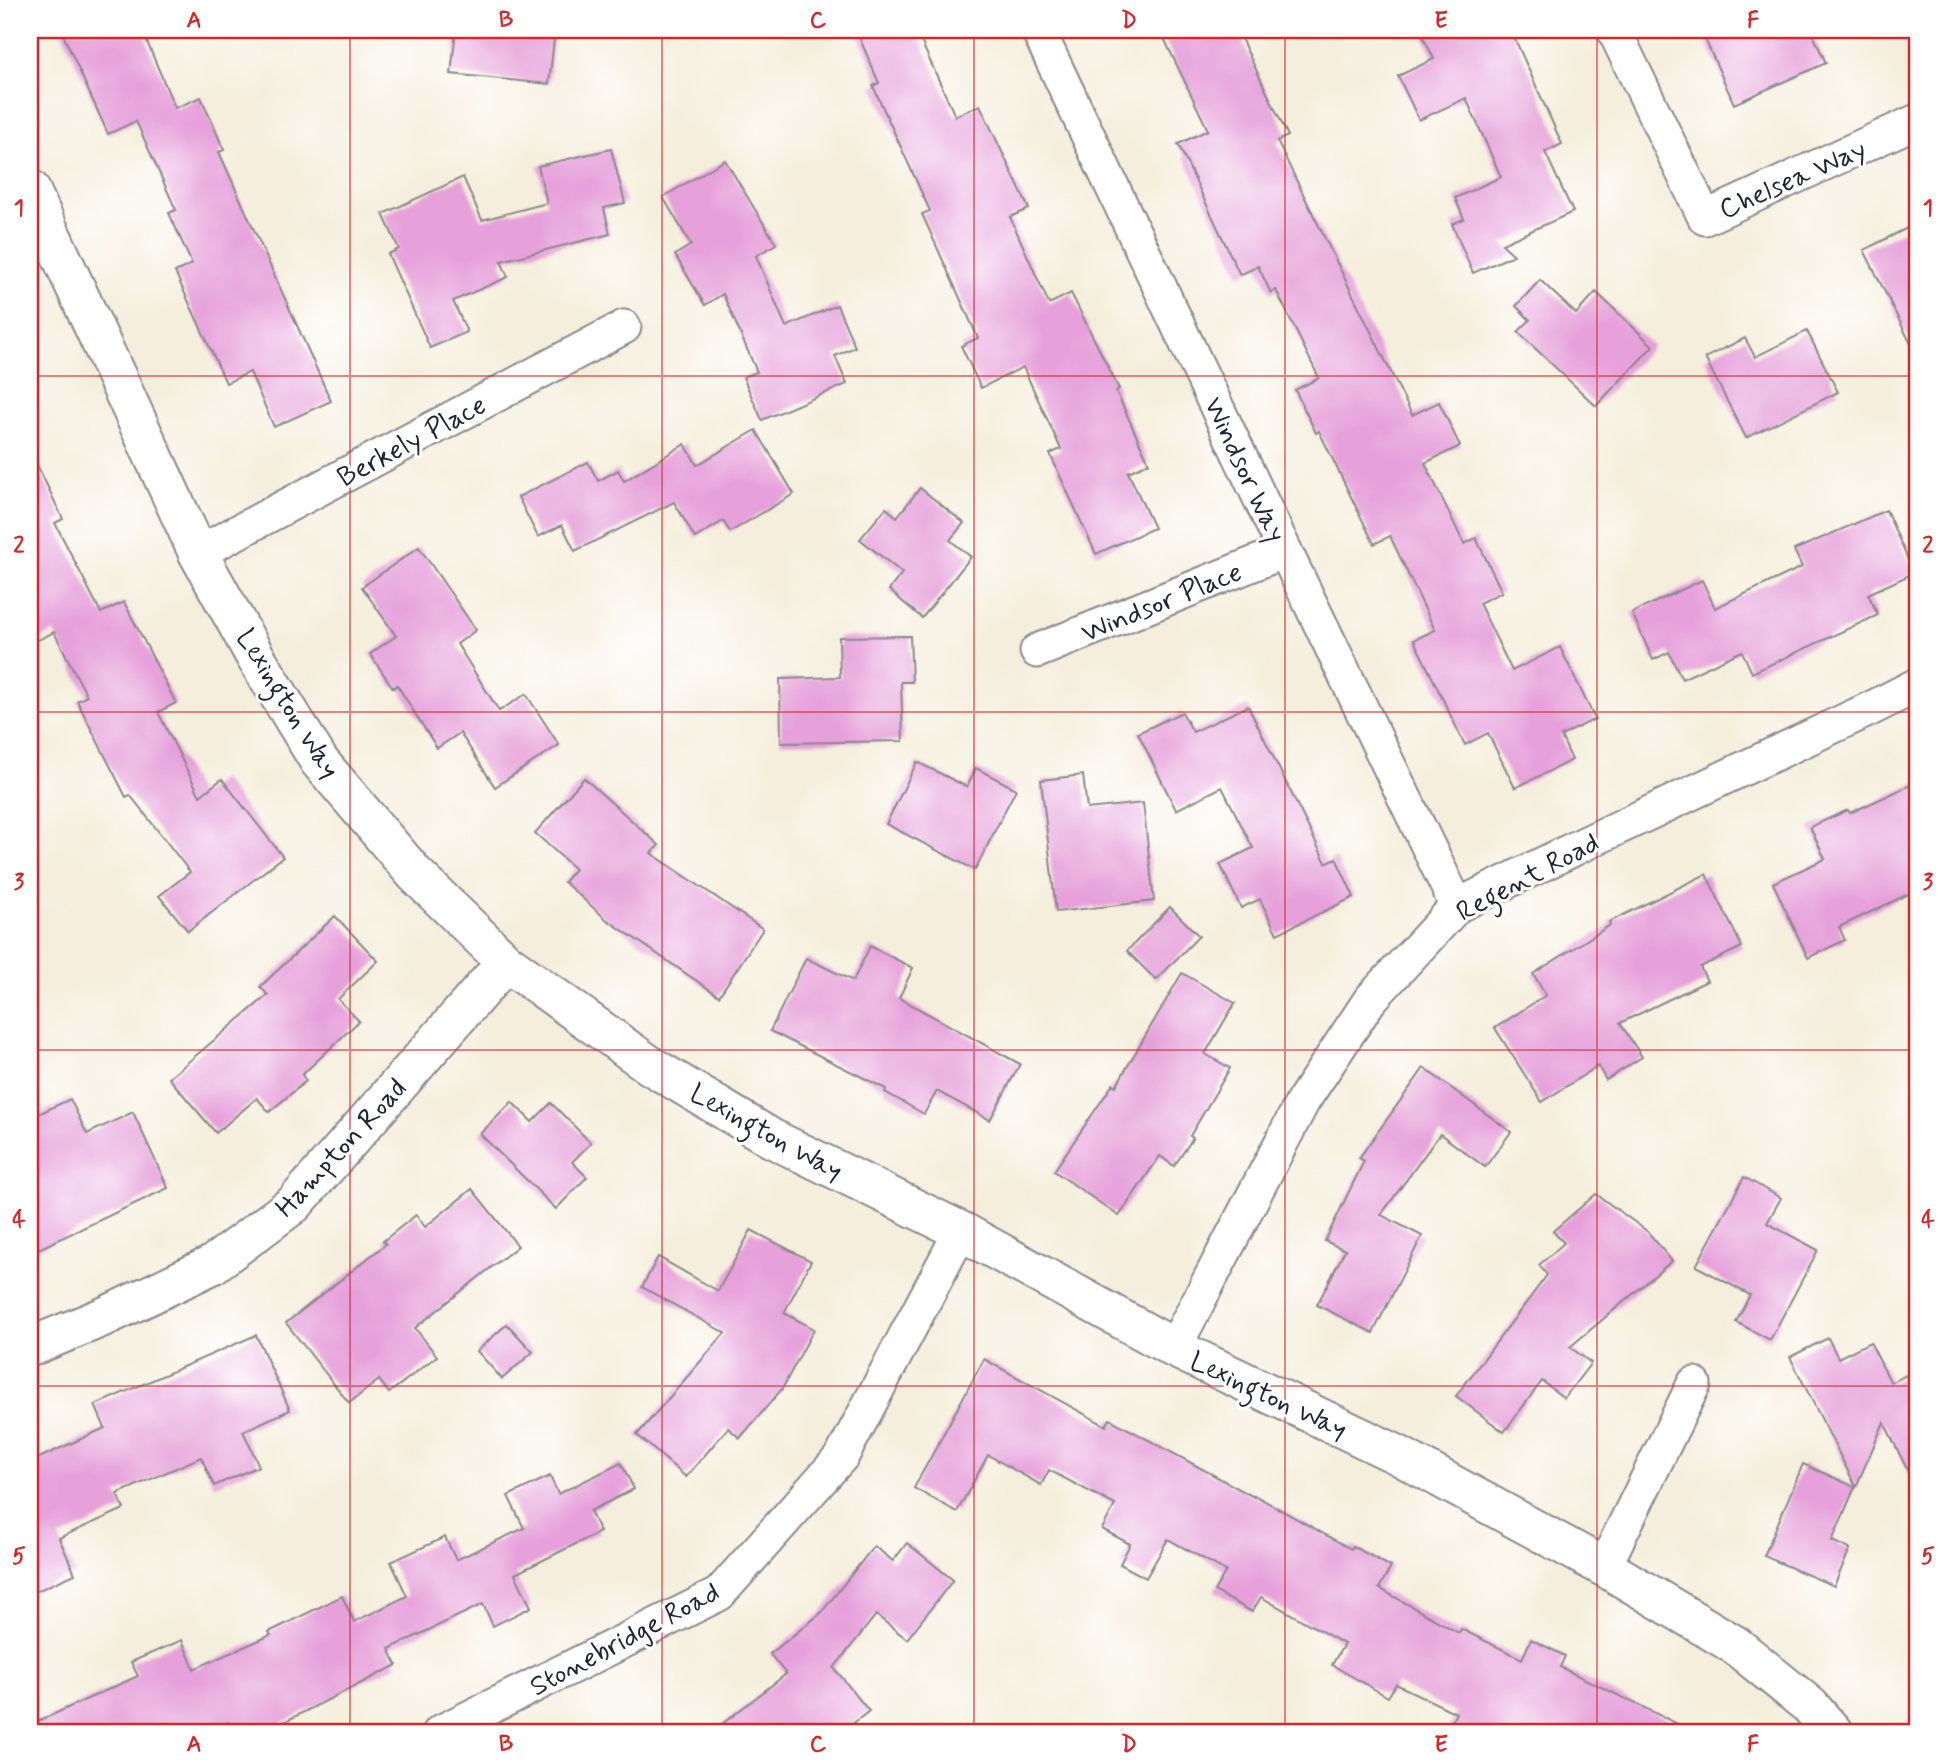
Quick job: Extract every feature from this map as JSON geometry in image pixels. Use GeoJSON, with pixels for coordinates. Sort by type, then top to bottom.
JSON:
{"type":"FeatureCollection","features":[{"type":"Feature","properties":{"kind":"street","name":"Windsor Way"},"geometry":{"type":"LineString","coordinates":[[1038,30],[1285,551],[1458,906]]}},
{"type":"Feature","properties":{"kind":"street","name":"Chelsea Way"},"geometry":{"type":"LineString","coordinates":[[1614,30],[1705,218],[1917,121]]}},
{"type":"Feature","properties":{"kind":"street","name":"Lexington Way"},"geometry":{"type":"LineString","coordinates":[[30,189],[198,553],[255,656],[319,761],[415,874],[506,962],[651,1066],[771,1138],[961,1231],[1174,1348],[1398,1455],[1604,1567],[1735,1645],[1810,1706],[1833,1732]]}},
{"type":"Feature","properties":{"kind":"street","name":"Berkely Place"},"geometry":{"type":"LineString","coordinates":[[198,553],[624,327]]}},
{"type":"Feature","properties":{"kind":"street","name":"Windsor Place"},"geometry":{"type":"LineString","coordinates":[[1037,651],[1285,551]]}},
{"type":"Feature","properties":{"kind":"street","name":"Regent Road"},"geometry":{"type":"LineString","coordinates":[[1174,1348],[1303,1101],[1370,1000],[1458,906],[1917,685]]}},
{"type":"Feature","properties":{"kind":"street","name":"Hampton Road"},"geometry":{"type":"LineString","coordinates":[[30,1347],[108,1315],[212,1265],[294,1204],[506,962]]}},
{"type":"Feature","properties":{"kind":"street","name":"Stonebridge Road"},"geometry":{"type":"LineString","coordinates":[[440,1732],[719,1594],[842,1456],[961,1231]]}},
{"type":"Feature","properties":{"kind":"street"},"geometry":{"type":"LineString","coordinates":[[1604,1567],[1694,1384]]}},
{"type":"Feature","properties":{"kind":"building"},"geometry":{"type":"Polygon","coordinates":[[[61,30],[142,30],[175,108],[201,97],[224,150],[219,152],[331,401],[274,427],[250,372],[226,383],[175,272],[192,264],[169,213],[176,210],[136,121],[108,134],[61,30]]]}},
{"type":"Feature","properties":{"kind":"building"},"geometry":{"type":"Polygon","coordinates":[[[456,30],[555,30],[549,84],[451,74],[456,30]]]}},
{"type":"Feature","properties":{"kind":"building"},"geometry":{"type":"Polygon","coordinates":[[[856,30],[916,30],[955,116],[980,105],[1029,209],[1010,217],[1049,304],[1071,293],[1119,389],[1116,391],[1149,463],[1128,472],[1154,528],[1096,554],[1050,454],[1061,449],[1023,367],[981,388],[961,346],[978,338],[922,214],[930,211],[873,86],[879,83],[856,30]]]}},
{"type":"Feature","properties":{"kind":"building"},"geometry":{"type":"Polygon","coordinates":[[[1160,30],[1237,30],[1288,136],[1277,141],[1412,415],[1439,402],[1460,446],[1425,463],[1464,544],[1476,538],[1502,592],[1479,603],[1512,671],[1560,647],[1595,719],[1561,736],[1572,760],[1515,788],[1488,733],[1465,745],[1414,640],[1435,630],[1390,536],[1374,544],[1319,431],[1316,433],[1295,390],[1319,378],[1276,290],[1271,293],[1258,266],[1240,275],[1178,144],[1208,130],[1160,30]]]}},
{"type":"Feature","properties":{"kind":"building"},"geometry":{"type":"Polygon","coordinates":[[[1420,30],[1511,30],[1562,144],[1545,152],[1573,212],[1502,244],[1514,255],[1473,273],[1452,224],[1464,219],[1455,198],[1501,177],[1466,98],[1419,120],[1398,76],[1434,59],[1420,30]]]}},
{"type":"Feature","properties":{"kind":"building"},"geometry":{"type":"Polygon","coordinates":[[[1701,30],[1811,30],[1826,63],[1734,104],[1701,30]]]}},
{"type":"Feature","properties":{"kind":"building"},"geometry":{"type":"Polygon","coordinates":[[[611,149],[625,203],[604,208],[610,234],[501,261],[508,277],[453,301],[467,332],[430,348],[388,254],[399,249],[383,214],[463,177],[482,220],[547,203],[538,166],[611,149]]]}},
{"type":"Feature","properties":{"kind":"building"},"geometry":{"type":"Polygon","coordinates":[[[725,160],[776,244],[756,256],[786,327],[837,305],[855,347],[835,356],[847,384],[762,420],[743,377],[757,372],[723,294],[705,305],[675,255],[691,245],[663,197],[725,160]]]}},
{"type":"Feature","properties":{"kind":"building"},"geometry":{"type":"Polygon","coordinates":[[[1917,223],[1917,356],[1864,250],[1917,223]]]}},
{"type":"Feature","properties":{"kind":"building"},"geometry":{"type":"Polygon","coordinates":[[[1540,280],[1576,314],[1596,292],[1653,346],[1596,406],[1518,332],[1530,320],[1516,306],[1540,280]]]}},
{"type":"Feature","properties":{"kind":"building"},"geometry":{"type":"Polygon","coordinates":[[[1807,331],[1838,392],[1746,438],[1705,358],[1745,338],[1755,357],[1807,331]]]}},
{"type":"Feature","properties":{"kind":"building"},"geometry":{"type":"Polygon","coordinates":[[[756,430],[794,494],[730,532],[723,521],[695,538],[674,502],[575,551],[562,525],[538,537],[518,497],[588,462],[598,481],[618,470],[624,481],[685,444],[697,465],[756,430]]]}},
{"type":"Feature","properties":{"kind":"building"},"geometry":{"type":"Polygon","coordinates":[[[30,450],[63,519],[55,523],[101,613],[124,602],[176,703],[158,712],[200,796],[222,779],[283,857],[188,931],[159,896],[190,872],[130,795],[126,797],[77,701],[87,696],[54,632],[30,644],[30,450]]]}},
{"type":"Feature","properties":{"kind":"building"},"geometry":{"type":"Polygon","coordinates":[[[920,488],[964,523],[950,540],[971,557],[922,618],[889,590],[902,573],[860,539],[886,508],[897,517],[920,488]]]}},
{"type":"Feature","properties":{"kind":"building"},"geometry":{"type":"Polygon","coordinates":[[[1886,510],[1914,573],[1868,594],[1878,615],[1752,673],[1742,651],[1682,679],[1669,652],[1653,660],[1632,613],[1702,580],[1715,608],[1802,567],[1794,550],[1886,510]]]}},
{"type":"Feature","properties":{"kind":"building"},"geometry":{"type":"Polygon","coordinates":[[[419,547],[476,630],[457,644],[499,711],[526,694],[559,745],[495,787],[460,733],[437,748],[397,685],[393,688],[370,654],[396,636],[362,587],[419,547]]]}},
{"type":"Feature","properties":{"kind":"building"},"geometry":{"type":"Polygon","coordinates":[[[910,636],[912,682],[901,682],[903,741],[781,743],[780,679],[840,677],[839,637],[910,636]]]}},
{"type":"Feature","properties":{"kind":"building"},"geometry":{"type":"Polygon","coordinates":[[[1248,706],[1326,863],[1336,858],[1354,897],[1277,934],[1260,899],[1241,908],[1220,864],[1253,848],[1222,787],[1176,810],[1138,733],[1182,712],[1193,732],[1248,706]]]}},
{"type":"Feature","properties":{"kind":"building"},"geometry":{"type":"Polygon","coordinates":[[[917,762],[967,787],[976,768],[1016,789],[975,870],[886,824],[917,762]]]}},
{"type":"Feature","properties":{"kind":"building"},"geometry":{"type":"Polygon","coordinates":[[[1083,775],[1087,809],[1143,803],[1154,901],[1056,912],[1041,780],[1083,775]]]}},
{"type":"Feature","properties":{"kind":"building"},"geometry":{"type":"Polygon","coordinates":[[[584,778],[659,845],[651,853],[763,929],[719,996],[606,919],[564,882],[575,869],[535,833],[584,778]]]}},
{"type":"Feature","properties":{"kind":"building"},"geometry":{"type":"Polygon","coordinates":[[[1917,782],[1917,890],[1839,927],[1845,940],[1808,958],[1773,883],[1825,859],[1810,827],[1848,810],[1850,813],[1917,782]]]}},
{"type":"Feature","properties":{"kind":"building"},"geometry":{"type":"Polygon","coordinates":[[[1706,874],[1742,947],[1700,967],[1707,981],[1620,1023],[1642,1057],[1606,1080],[1598,1066],[1542,1102],[1495,1028],[1546,995],[1533,974],[1610,925],[1609,922],[1706,874]]]}},
{"type":"Feature","properties":{"kind":"building"},"geometry":{"type":"Polygon","coordinates":[[[1170,907],[1199,936],[1156,980],[1127,951],[1170,907]]]}},
{"type":"Feature","properties":{"kind":"building"},"geometry":{"type":"Polygon","coordinates":[[[335,916],[378,961],[338,999],[359,1021],[302,1075],[306,1081],[269,1112],[257,1098],[216,1133],[169,1078],[268,995],[260,987],[335,916]]]}},
{"type":"Feature","properties":{"kind":"building"},"geometry":{"type":"Polygon","coordinates":[[[870,946],[913,968],[899,998],[1020,1064],[990,1120],[937,1091],[924,1114],[885,1092],[886,1089],[770,1031],[806,958],[853,981],[870,946]]]}},
{"type":"Feature","properties":{"kind":"building"},"geometry":{"type":"Polygon","coordinates":[[[1182,973],[1235,1003],[1205,1054],[1230,1068],[1190,1136],[1193,1138],[1174,1166],[1160,1156],[1119,1216],[1054,1171],[1113,1084],[1116,1086],[1182,973]]]}},
{"type":"Feature","properties":{"kind":"building"},"geometry":{"type":"Polygon","coordinates":[[[1424,1068],[1511,1132],[1485,1167],[1440,1134],[1381,1215],[1422,1236],[1373,1333],[1317,1305],[1345,1250],[1325,1241],[1364,1161],[1359,1158],[1424,1068]]]}},
{"type":"Feature","properties":{"kind":"building"},"geometry":{"type":"Polygon","coordinates":[[[70,1099],[87,1134],[133,1112],[168,1188],[30,1253],[30,1118],[70,1099]]]}},
{"type":"Feature","properties":{"kind":"building"},"geometry":{"type":"Polygon","coordinates":[[[512,1102],[532,1122],[551,1103],[591,1143],[572,1162],[587,1177],[556,1209],[480,1134],[512,1102]]]}},
{"type":"Feature","properties":{"kind":"building"},"geometry":{"type":"Polygon","coordinates":[[[1744,1177],[1781,1198],[1767,1223],[1818,1250],[1770,1340],[1736,1322],[1750,1295],[1696,1266],[1744,1177]]]}},
{"type":"Feature","properties":{"kind":"building"},"geometry":{"type":"Polygon","coordinates":[[[472,1189],[518,1246],[415,1328],[437,1356],[389,1393],[379,1380],[349,1403],[286,1323],[386,1244],[383,1241],[416,1215],[425,1227],[472,1189]]]}},
{"type":"Feature","properties":{"kind":"building"},"geometry":{"type":"Polygon","coordinates":[[[1596,1194],[1648,1232],[1672,1261],[1570,1347],[1591,1363],[1564,1398],[1542,1381],[1504,1432],[1456,1396],[1547,1275],[1539,1265],[1564,1243],[1553,1231],[1596,1194]]]}},
{"type":"Feature","properties":{"kind":"building"},"geometry":{"type":"Polygon","coordinates":[[[751,1230],[811,1261],[784,1313],[814,1329],[782,1389],[740,1438],[728,1428],[686,1477],[637,1435],[725,1333],[642,1287],[658,1257],[718,1291],[751,1230]]]}},
{"type":"Feature","properties":{"kind":"building"},"geometry":{"type":"Polygon","coordinates":[[[507,1324],[533,1352],[502,1379],[477,1351],[507,1324]]]}},
{"type":"Feature","properties":{"kind":"building"},"geometry":{"type":"Polygon","coordinates":[[[256,1335],[290,1410],[243,1431],[259,1466],[214,1486],[201,1457],[117,1494],[124,1509],[59,1538],[75,1574],[30,1594],[30,1462],[105,1428],[95,1405],[256,1335]]]}},
{"type":"Feature","properties":{"kind":"building"},"geometry":{"type":"Polygon","coordinates":[[[1828,1338],[1838,1358],[1870,1342],[1891,1383],[1906,1375],[1917,1397],[1917,1490],[1884,1422],[1856,1487],[1790,1357],[1828,1338]]]}},
{"type":"Feature","properties":{"kind":"building"},"geometry":{"type":"Polygon","coordinates":[[[984,1359],[1106,1426],[1110,1419],[1351,1549],[1353,1546],[1391,1567],[1379,1588],[1459,1633],[1461,1629],[1522,1659],[1531,1639],[1565,1656],[1560,1667],[1694,1732],[1447,1732],[1456,1713],[1396,1684],[1388,1697],[1332,1665],[1344,1644],[1261,1597],[1252,1612],[1214,1591],[1226,1571],[1168,1539],[1146,1578],[1120,1564],[1130,1544],[1102,1529],[1115,1505],[1049,1470],[1041,1485],[988,1455],[957,1512],[914,1488],[984,1359]]]}},
{"type":"Feature","properties":{"kind":"building"},"geometry":{"type":"Polygon","coordinates":[[[621,1463],[634,1489],[590,1511],[600,1532],[515,1574],[531,1607],[493,1626],[483,1604],[389,1649],[397,1665],[282,1723],[261,1732],[232,1732],[228,1722],[206,1732],[30,1732],[30,1725],[138,1676],[131,1662],[182,1640],[194,1669],[271,1635],[269,1632],[342,1596],[354,1622],[407,1596],[391,1562],[445,1537],[456,1560],[524,1528],[508,1496],[550,1476],[558,1494],[621,1463]]]}},
{"type":"Feature","properties":{"kind":"building"},"geometry":{"type":"Polygon","coordinates":[[[1803,1464],[1855,1487],[1832,1541],[1850,1549],[1834,1586],[1764,1556],[1803,1464]]]}},
{"type":"Feature","properties":{"kind":"building"},"geometry":{"type":"Polygon","coordinates":[[[907,1543],[953,1580],[907,1639],[876,1615],[834,1668],[869,1711],[842,1732],[712,1732],[786,1674],[770,1654],[821,1613],[874,1546],[893,1561],[907,1543]]]}}]}
